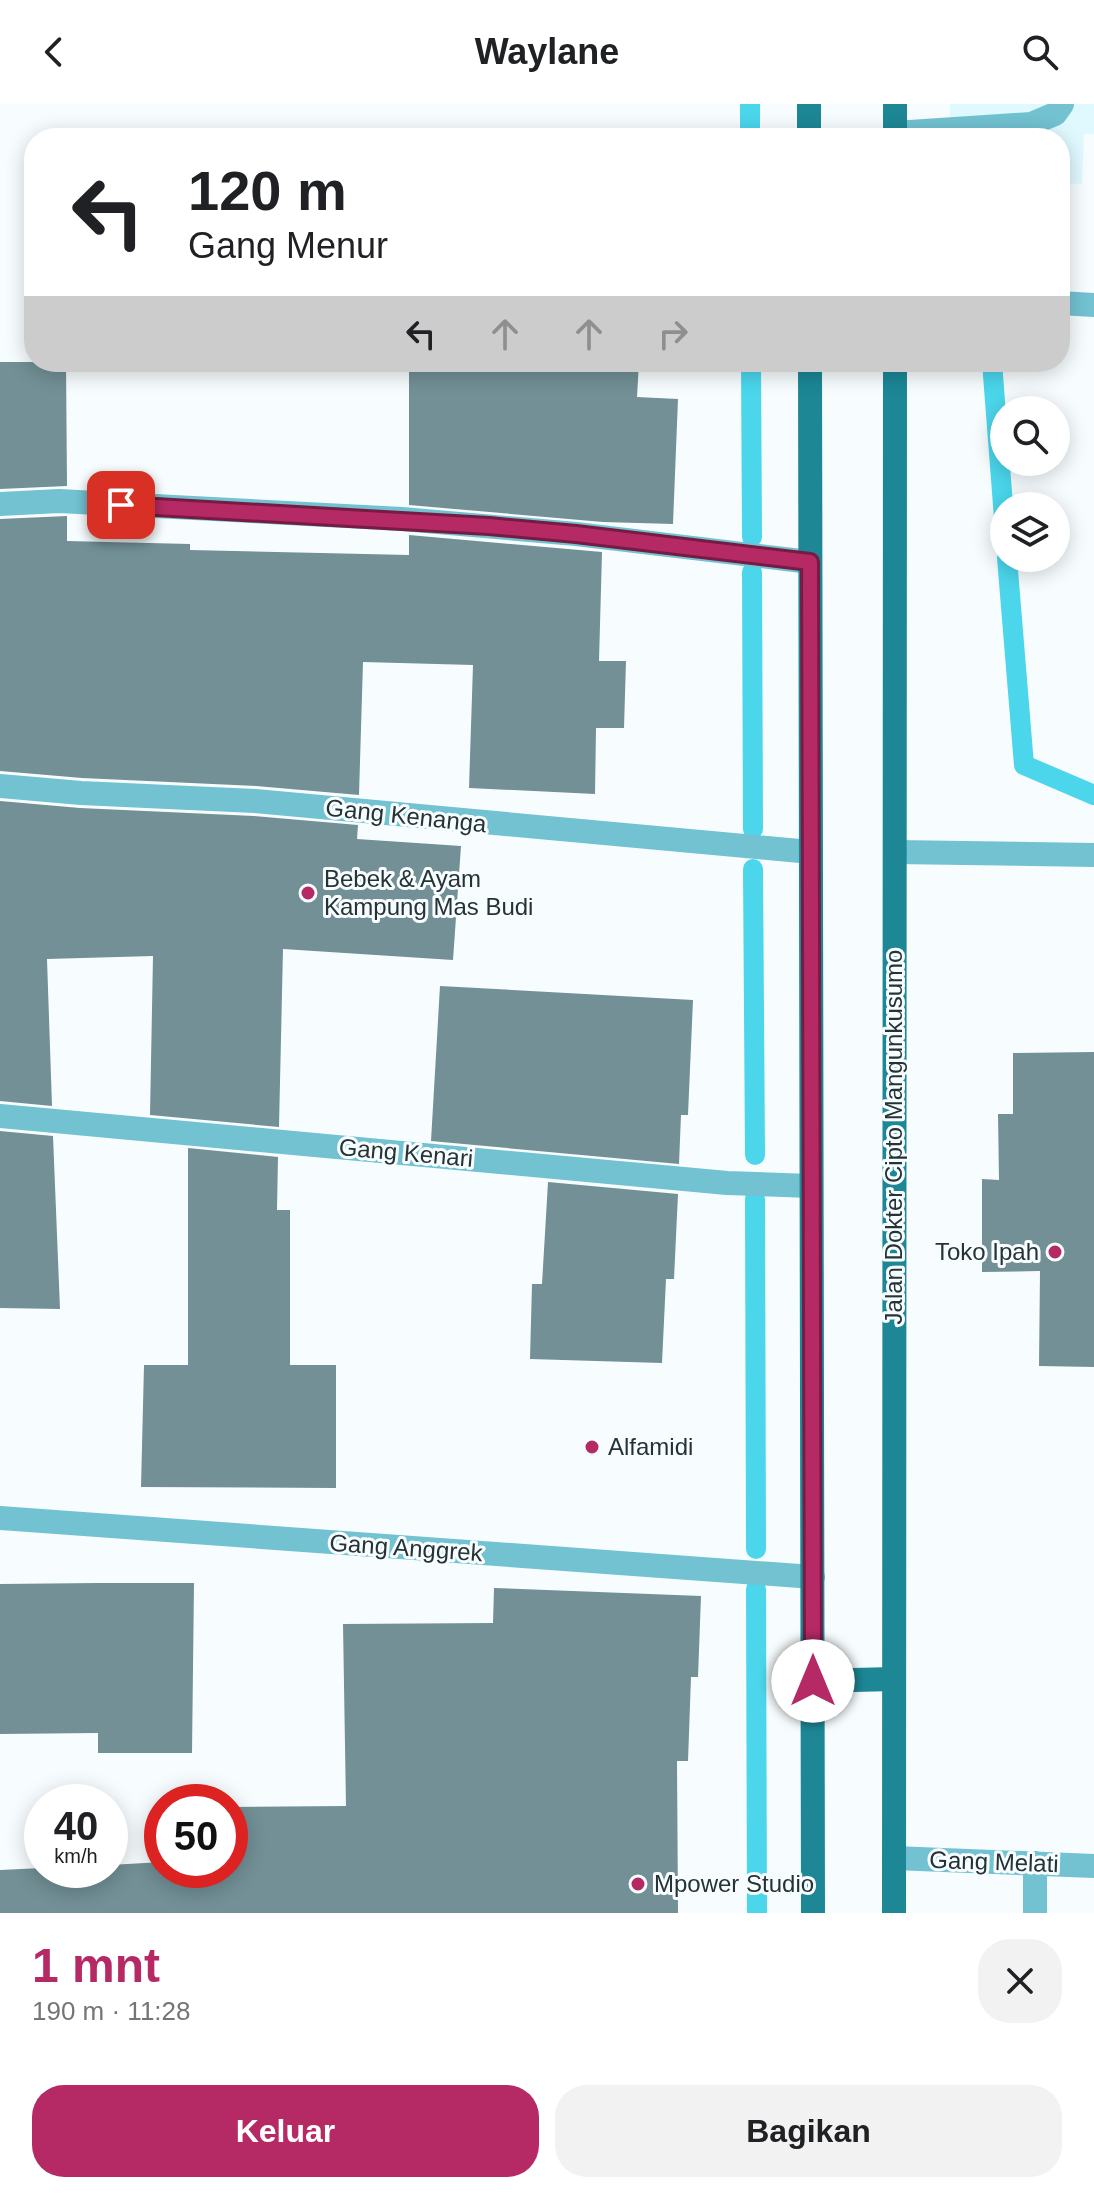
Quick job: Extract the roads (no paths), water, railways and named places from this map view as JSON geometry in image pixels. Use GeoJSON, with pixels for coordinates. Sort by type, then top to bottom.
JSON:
{"type":"FeatureCollection","features":[{"type":"Feature","properties":{"kind":"main road"},"geometry":{"type":"LineString","coordinates":[[809,104],[809,128]]}},
{"type":"Feature","properties":{"kind":"main road"},"geometry":{"type":"LineString","coordinates":[[895,104],[895,128]]}},
{"type":"Feature","properties":{"kind":"main road"},"geometry":{"type":"LineString","coordinates":[[810,372],[813,1913]]}},
{"type":"Feature","properties":{"kind":"main road","name":"Jalan Dokter Cipto Mangunkusumo"},"geometry":{"type":"LineString","coordinates":[[894,1913],[895,372]]}},
{"type":"Feature","properties":{"kind":"main road"},"geometry":{"type":"LineString","coordinates":[[813,1681],[894,1679]]}},
{"type":"Feature","properties":{"kind":"street"},"geometry":{"type":"LineString","coordinates":[[986,128],[1031,124],[1055,114],[1062,104]]}},
{"type":"Feature","properties":{"kind":"street"},"geometry":{"type":"LineString","coordinates":[[1070,304],[1094,305]]}},
{"type":"Feature","properties":{"kind":"street"},"geometry":{"type":"LineString","coordinates":[[0,504],[59,501],[402,519],[576,534],[810,562]]}},
{"type":"Feature","properties":{"kind":"street","name":"Gang Kenanga"},"geometry":{"type":"LineString","coordinates":[[0,786],[255,801],[811,852]]}},
{"type":"Feature","properties":{"kind":"street"},"geometry":{"type":"LineString","coordinates":[[895,852],[1092,854]]}},
{"type":"Feature","properties":{"kind":"street","name":"Gang Kenari"},"geometry":{"type":"LineString","coordinates":[[0,1116],[727,1183],[811,1186]]}},
{"type":"Feature","properties":{"kind":"street","name":"Gang Anggrek"},"geometry":{"type":"LineString","coordinates":[[0,1518],[813,1577]]}},
{"type":"Feature","properties":{"kind":"street","name":"Gang Melati"},"geometry":{"type":"LineString","coordinates":[[894,1858],[1094,1866]]}},
{"type":"Feature","properties":{"kind":"street"},"geometry":{"type":"LineString","coordinates":[[1035,1863],[1035,1913]]}},
{"type":"Feature","properties":{"kind":"waterway"},"geometry":{"type":"LineString","coordinates":[[750,104],[750,128]]}},
{"type":"Feature","properties":{"kind":"waterway"},"geometry":{"type":"LineString","coordinates":[[751,372],[752,537]]}},
{"type":"Feature","properties":{"kind":"waterway"},"geometry":{"type":"LineString","coordinates":[[993,372],[1002,492]]}},
{"type":"Feature","properties":{"kind":"waterway"},"geometry":{"type":"LineString","coordinates":[[752,572],[753,829]]}},
{"type":"Feature","properties":{"kind":"waterway"},"geometry":{"type":"LineString","coordinates":[[1008,572],[1024,765],[1094,795]]}},
{"type":"Feature","properties":{"kind":"waterway"},"geometry":{"type":"LineString","coordinates":[[753,869],[755,1155]]}},
{"type":"Feature","properties":{"kind":"waterway"},"geometry":{"type":"LineString","coordinates":[[755,1199],[756,1549]]}},
{"type":"Feature","properties":{"kind":"waterway"},"geometry":{"type":"LineString","coordinates":[[756,1589],[757,1913]]}},
{"type":"Feature","properties":{"kind":"place","name":"Bebek & Ayam Kampung Mas Budi"},"geometry":{"type":"Point","coordinates":[308,893]}},
{"type":"Feature","properties":{"kind":"place","name":"Toko Ipah"},"geometry":{"type":"Point","coordinates":[1055,1252]}},
{"type":"Feature","properties":{"kind":"place","name":"Alfamidi"},"geometry":{"type":"Point","coordinates":[592,1447]}},
{"type":"Feature","properties":{"kind":"place","name":"Mpower Studio"},"geometry":{"type":"Point","coordinates":[638,1884]}}]}
